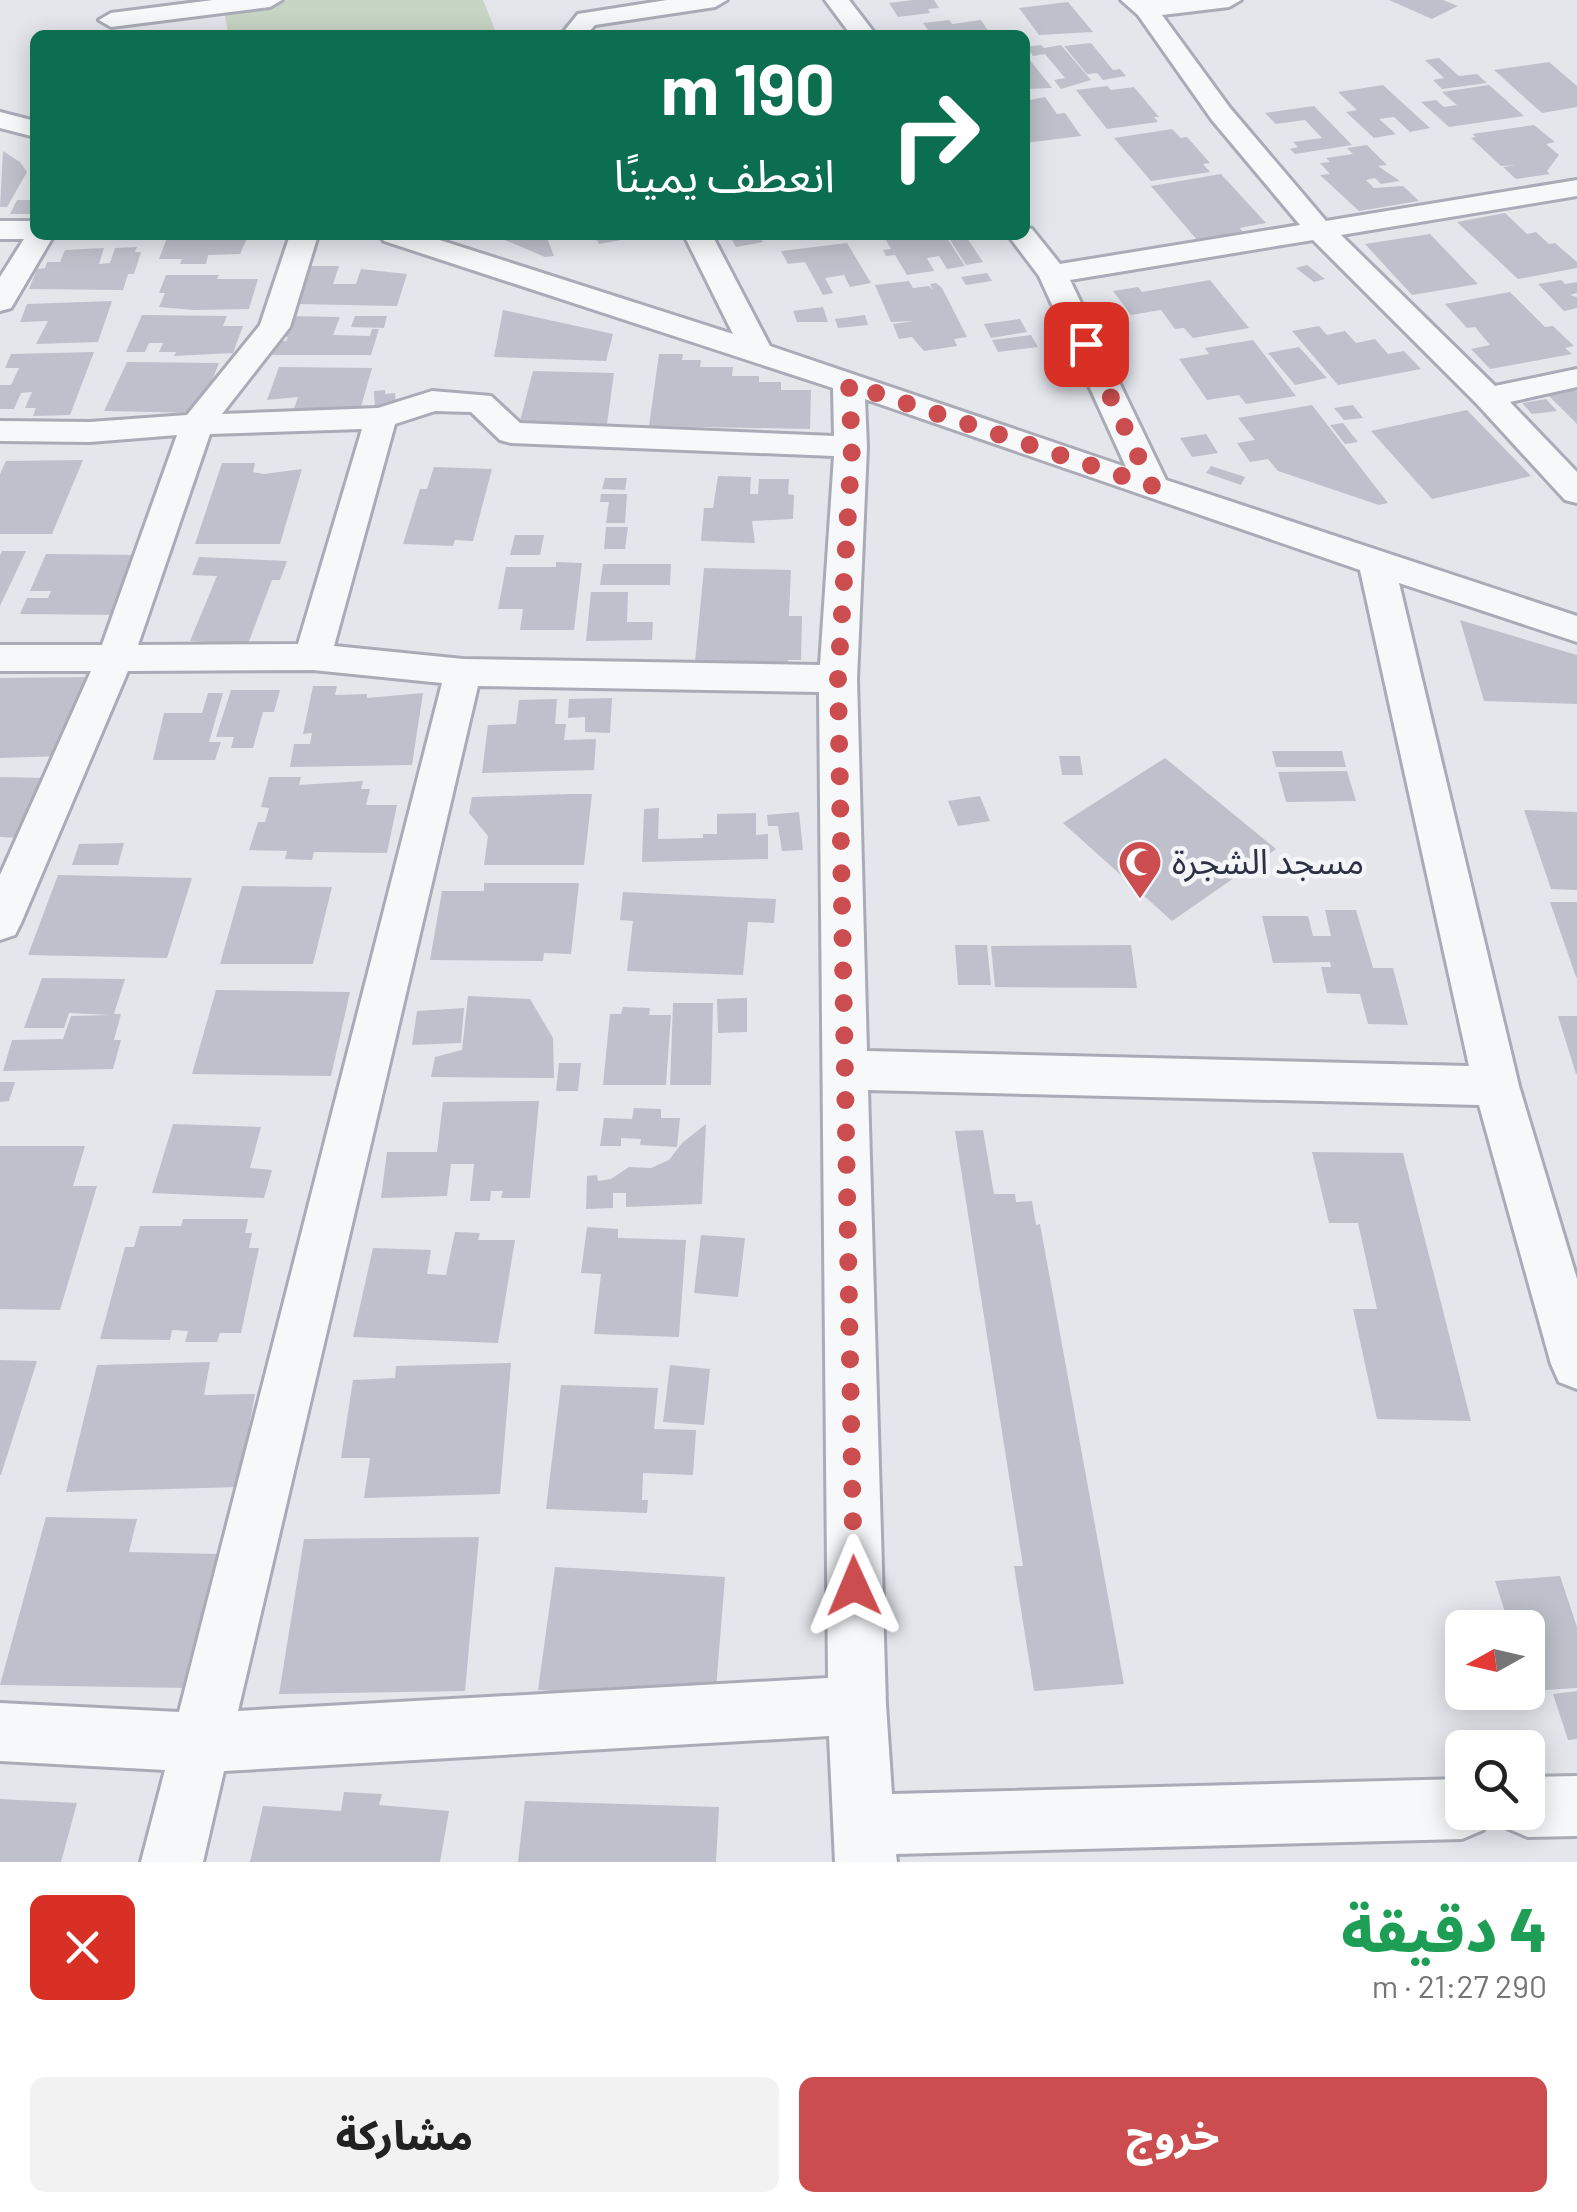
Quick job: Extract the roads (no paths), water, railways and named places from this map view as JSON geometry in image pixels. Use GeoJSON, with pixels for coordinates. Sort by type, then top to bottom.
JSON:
{"type":"FeatureCollection","features":[{"type":"Feature","properties":{"kind":"street"},"geometry":{"type":"LineString","coordinates":[[110,18],[270,0]]}},
{"type":"Feature","properties":{"kind":"street"},"geometry":{"type":"LineString","coordinates":[[582,22],[714,0]]}},
{"type":"Feature","properties":{"kind":"street"},"geometry":{"type":"LineString","coordinates":[[837,0],[860,30]]}},
{"type":"Feature","properties":{"kind":"street"},"geometry":{"type":"LineString","coordinates":[[1140,5],[1230,0]]}},
{"type":"Feature","properties":{"kind":"street"},"geometry":{"type":"LineString","coordinates":[[1140,5],[1221,114],[1322,232],[1577,492]]}},
{"type":"Feature","properties":{"kind":"street"},"geometry":{"type":"LineString","coordinates":[[0,120],[30,128]]}},
{"type":"Feature","properties":{"kind":"street"},"geometry":{"type":"LineString","coordinates":[[1053,274],[1577,188]]}},
{"type":"Feature","properties":{"kind":"street"},"geometry":{"type":"LineString","coordinates":[[0,230],[30,230]]}},
{"type":"Feature","properties":{"kind":"street"},"geometry":{"type":"LineString","coordinates":[[0,302],[37,240]]}},
{"type":"Feature","properties":{"kind":"street"},"geometry":{"type":"LineString","coordinates":[[0,922],[116,656],[197,424],[275,327],[302,240]]}},
{"type":"Feature","properties":{"kind":"street"},"geometry":{"type":"LineString","coordinates":[[415,240],[757,350],[1377,566],[1577,629]]}},
{"type":"Feature","properties":{"kind":"street"},"geometry":{"type":"LineString","coordinates":[[701,240],[757,350]]}},
{"type":"Feature","properties":{"kind":"street"},"geometry":{"type":"LineString","coordinates":[[1026,240],[1053,274],[1152,486]]}},
{"type":"Feature","properties":{"kind":"street"},"geometry":{"type":"LineString","coordinates":[[1488,397],[1577,378]]}},
{"type":"Feature","properties":{"kind":"street"},"geometry":{"type":"LineString","coordinates":[[849,384],[852,447],[838,679],[857,1705],[865,1843],[1445,1810]]}},
{"type":"Feature","properties":{"kind":"street"},"geometry":{"type":"LineString","coordinates":[[0,431],[90,432],[381,418],[432,401],[480,404],[511,433],[852,447]]}},
{"type":"Feature","properties":{"kind":"street"},"geometry":{"type":"LineString","coordinates":[[312,657],[381,418]]}},
{"type":"Feature","properties":{"kind":"street"},"geometry":{"type":"LineString","coordinates":[[1377,566],[1496,1086],[1562,1262],[1577,1364]]}},
{"type":"Feature","properties":{"kind":"street"},"geometry":{"type":"LineString","coordinates":[[0,658],[312,657],[464,672],[838,679]]}},
{"type":"Feature","properties":{"kind":"street"},"geometry":{"type":"LineString","coordinates":[[172,1862],[464,672]]}},
{"type":"Feature","properties":{"kind":"street"},"geometry":{"type":"LineString","coordinates":[[845,1070],[1496,1086]]}},
{"type":"Feature","properties":{"kind":"street"},"geometry":{"type":"LineString","coordinates":[[0,1732],[201,1743],[857,1705]]}},
{"type":"Feature","properties":{"kind":"street"},"geometry":{"type":"LineString","coordinates":[[1545,1807],[1577,1806]]}},
{"type":"Feature","properties":{"kind":"place","name":"مسجد الشجرة"},"geometry":{"type":"Point","coordinates":[1140,900]}}]}
